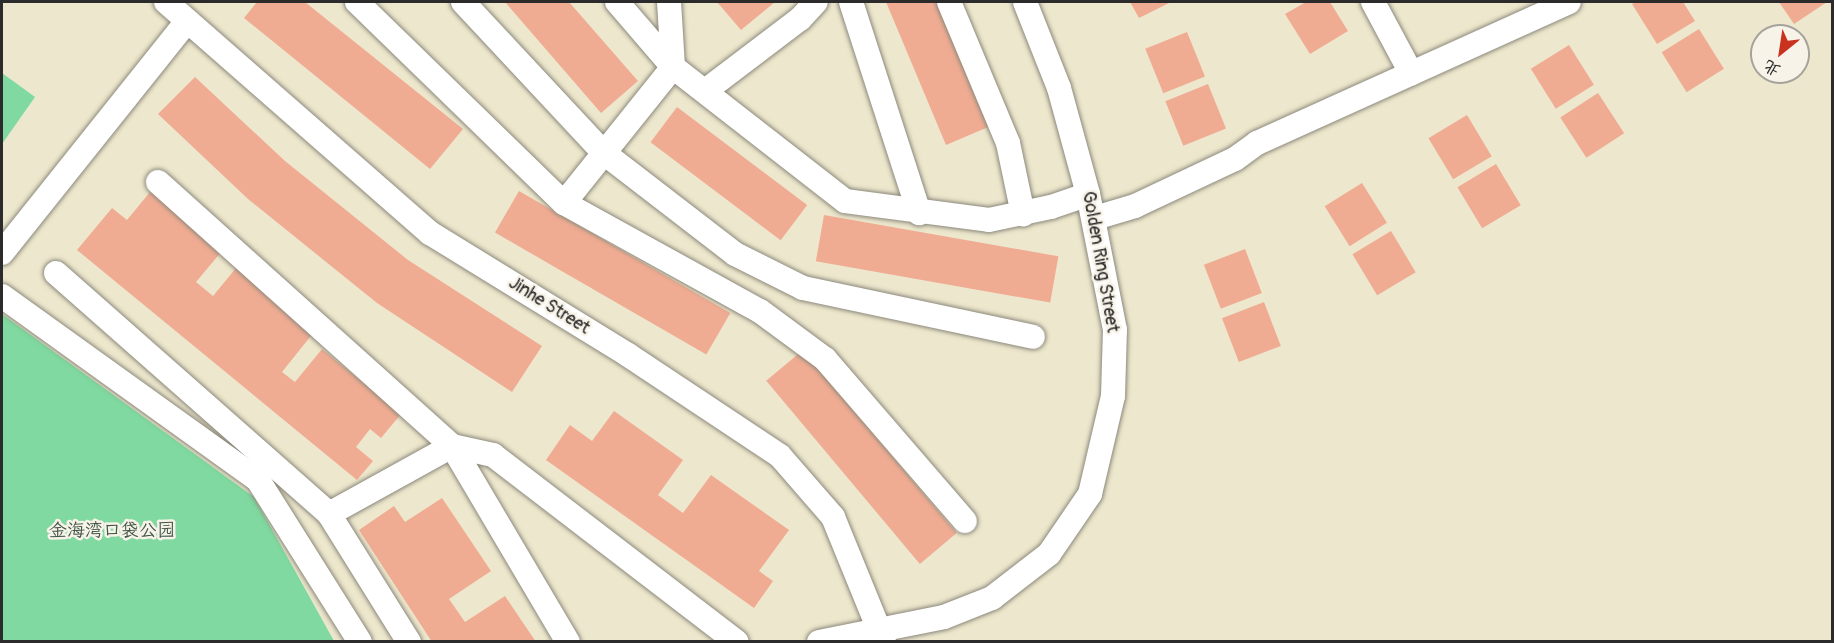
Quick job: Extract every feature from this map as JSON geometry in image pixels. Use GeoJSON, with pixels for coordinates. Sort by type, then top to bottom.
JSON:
{"type":"FeatureCollection","features":[{"type":"Feature","properties":{"kind":"street","name":"Jinhe Street"},"geometry":{"type":"LineString","coordinates":[[166,2],[430,233],[628,355],[780,456],[833,517],[882,635]]}},
{"type":"Feature","properties":{"kind":"street"},"geometry":{"type":"LineString","coordinates":[[357,2],[564,203],[760,311],[825,359],[965,521]]}},
{"type":"Feature","properties":{"kind":"street"},"geometry":{"type":"LineString","coordinates":[[463,2],[604,153],[735,254],[803,288],[1033,337]]}},
{"type":"Feature","properties":{"kind":"street"},"geometry":{"type":"LineString","coordinates":[[617,2],[673,67],[845,201],[919,213],[989,220],[1089,194]]}},
{"type":"Feature","properties":{"kind":"street"},"geometry":{"type":"LineString","coordinates":[[564,203],[673,67],[669,2]]}},
{"type":"Feature","properties":{"kind":"street"},"geometry":{"type":"LineString","coordinates":[[705,91],[794,10],[816,2]]}},
{"type":"Feature","properties":{"kind":"street"},"geometry":{"type":"LineString","coordinates":[[851,2],[919,213]]}},
{"type":"Feature","properties":{"kind":"street"},"geometry":{"type":"LineString","coordinates":[[949,2],[1008,142],[1023,213]]}},
{"type":"Feature","properties":{"kind":"street","name":"Golden Ring Street"},"geometry":{"type":"LineString","coordinates":[[819,642],[882,635],[944,617],[992,598],[1049,554],[1090,495],[1113,396],[1115,330],[1089,194],[1059,88],[1025,2]]}},
{"type":"Feature","properties":{"kind":"street"},"geometry":{"type":"LineString","coordinates":[[1373,2],[1411,73]]}},
{"type":"Feature","properties":{"kind":"street"},"geometry":{"type":"LineString","coordinates":[[1095,218],[1135,206],[1235,159],[1257,143],[1569,2]]}},
{"type":"Feature","properties":{"kind":"street"},"geometry":{"type":"LineString","coordinates":[[2,253],[187,21]]}},
{"type":"Feature","properties":{"kind":"street"},"geometry":{"type":"LineString","coordinates":[[158,182],[452,446],[568,642]]}},
{"type":"Feature","properties":{"kind":"street"},"geometry":{"type":"LineString","coordinates":[[56,273],[329,513],[409,642]]}},
{"type":"Feature","properties":{"kind":"street"},"geometry":{"type":"LineString","coordinates":[[2,296],[258,480],[360,642]]}},
{"type":"Feature","properties":{"kind":"street"},"geometry":{"type":"LineString","coordinates":[[329,513],[452,446],[493,455],[737,642]]}},
{"type":"Feature","properties":{"kind":"green space"},"geometry":{"type":"Polygon","coordinates":[[[2,73],[35,97],[2,144],[2,73]]]}},
{"type":"Feature","properties":{"kind":"green space","name":"金海湾口袋公园"},"geometry":{"type":"Polygon","coordinates":[[[2,314],[254,497],[334,641],[2,641],[2,314]]]}},
{"type":"Feature","properties":{"kind":"building"},"geometry":{"type":"Polygon","coordinates":[[[257,2],[305,2],[463,129],[430,169],[244,18],[257,2]]]}},
{"type":"Feature","properties":{"kind":"building"},"geometry":{"type":"Polygon","coordinates":[[[505,2],[569,2],[638,81],[601,113],[505,2]]]}},
{"type":"Feature","properties":{"kind":"building"},"geometry":{"type":"Polygon","coordinates":[[[717,2],[775,2],[741,30],[717,2]]]}},
{"type":"Feature","properties":{"kind":"building"},"geometry":{"type":"Polygon","coordinates":[[[886,2],[941,2],[993,125],[946,145],[886,2]]]}},
{"type":"Feature","properties":{"kind":"building"},"geometry":{"type":"Polygon","coordinates":[[[1130,2],[1171,2],[1139,18],[1130,2]]]}},
{"type":"Feature","properties":{"kind":"building"},"geometry":{"type":"Polygon","coordinates":[[[1306,2],[1330,2],[1348,31],[1310,54],[1285,14],[1306,2]]]}},
{"type":"Feature","properties":{"kind":"building"},"geometry":{"type":"Polygon","coordinates":[[[1636,2],[1683,2],[1695,21],[1657,44],[1632,4],[1636,2]]]}},
{"type":"Feature","properties":{"kind":"building"},"geometry":{"type":"Polygon","coordinates":[[[1779,2],[1827,2],[1794,24],[1779,2]]]}},
{"type":"Feature","properties":{"kind":"building"},"geometry":{"type":"Polygon","coordinates":[[[1699,29],[1724,69],[1687,92],[1662,52],[1699,29]]]}},
{"type":"Feature","properties":{"kind":"building"},"geometry":{"type":"Polygon","coordinates":[[[1187,32],[1205,77],[1163,93],[1145,49],[1187,32]]]}},
{"type":"Feature","properties":{"kind":"building"},"geometry":{"type":"Polygon","coordinates":[[[1569,45],[1594,85],[1556,109],[1531,69],[1569,45]]]}},
{"type":"Feature","properties":{"kind":"building"},"geometry":{"type":"Polygon","coordinates":[[[195,77],[285,161],[408,260],[542,346],[512,392],[377,303],[248,199],[158,114],[195,77]]]}},
{"type":"Feature","properties":{"kind":"building"},"geometry":{"type":"Polygon","coordinates":[[[1208,84],[1226,129],[1183,146],[1165,101],[1208,84]]]}},
{"type":"Feature","properties":{"kind":"building"},"geometry":{"type":"Polygon","coordinates":[[[1598,93],[1624,133],[1586,158],[1560,118],[1598,93]]]}},
{"type":"Feature","properties":{"kind":"building"},"geometry":{"type":"Polygon","coordinates":[[[677,107],[807,205],[781,240],[651,142],[677,107]]]}},
{"type":"Feature","properties":{"kind":"building"},"geometry":{"type":"Polygon","coordinates":[[[1467,115],[1492,156],[1453,179],[1428,138],[1467,115]]]}},
{"type":"Feature","properties":{"kind":"building"},"geometry":{"type":"Polygon","coordinates":[[[1496,164],[1521,205],[1482,228],[1457,187],[1496,164]]]}},
{"type":"Feature","properties":{"kind":"building"},"geometry":{"type":"Polygon","coordinates":[[[1362,183],[1387,223],[1350,246],[1325,206],[1362,183]]]}},
{"type":"Feature","properties":{"kind":"building"},"geometry":{"type":"Polygon","coordinates":[[[519,191],[730,313],[706,355],[495,233],[519,191]]]}},
{"type":"Feature","properties":{"kind":"building"},"geometry":{"type":"Polygon","coordinates":[[[150,192],[222,251],[196,282],[213,296],[236,268],[314,332],[282,372],[295,382],[322,349],[401,414],[381,438],[370,429],[356,447],[373,461],[357,480],[77,250],[112,208],[127,220],[150,192]]]}},
{"type":"Feature","properties":{"kind":"building"},"geometry":{"type":"Polygon","coordinates":[[[824,215],[1058,256],[1050,303],[816,261],[824,215]]]}},
{"type":"Feature","properties":{"kind":"building"},"geometry":{"type":"Polygon","coordinates":[[[1391,231],[1416,272],[1377,295],[1352,254],[1391,231]]]}},
{"type":"Feature","properties":{"kind":"building"},"geometry":{"type":"Polygon","coordinates":[[[1245,249],[1262,293],[1221,309],[1204,265],[1245,249]]]}},
{"type":"Feature","properties":{"kind":"building"},"geometry":{"type":"Polygon","coordinates":[[[1264,302],[1281,346],[1239,362],[1222,318],[1264,302]]]}},
{"type":"Feature","properties":{"kind":"building"},"geometry":{"type":"Polygon","coordinates":[[[803,350],[957,533],[920,564],[766,381],[803,350]]]}},
{"type":"Feature","properties":{"kind":"building"},"geometry":{"type":"Polygon","coordinates":[[[614,411],[683,460],[658,495],[683,513],[711,475],[789,530],[759,571],[773,581],[754,608],[546,460],[570,425],[592,441],[614,411]]]}},
{"type":"Feature","properties":{"kind":"building"},"geometry":{"type":"Polygon","coordinates":[[[442,498],[491,571],[449,599],[465,622],[505,596],[536,642],[432,642],[359,530],[394,506],[405,522],[442,498]]]}}]}
